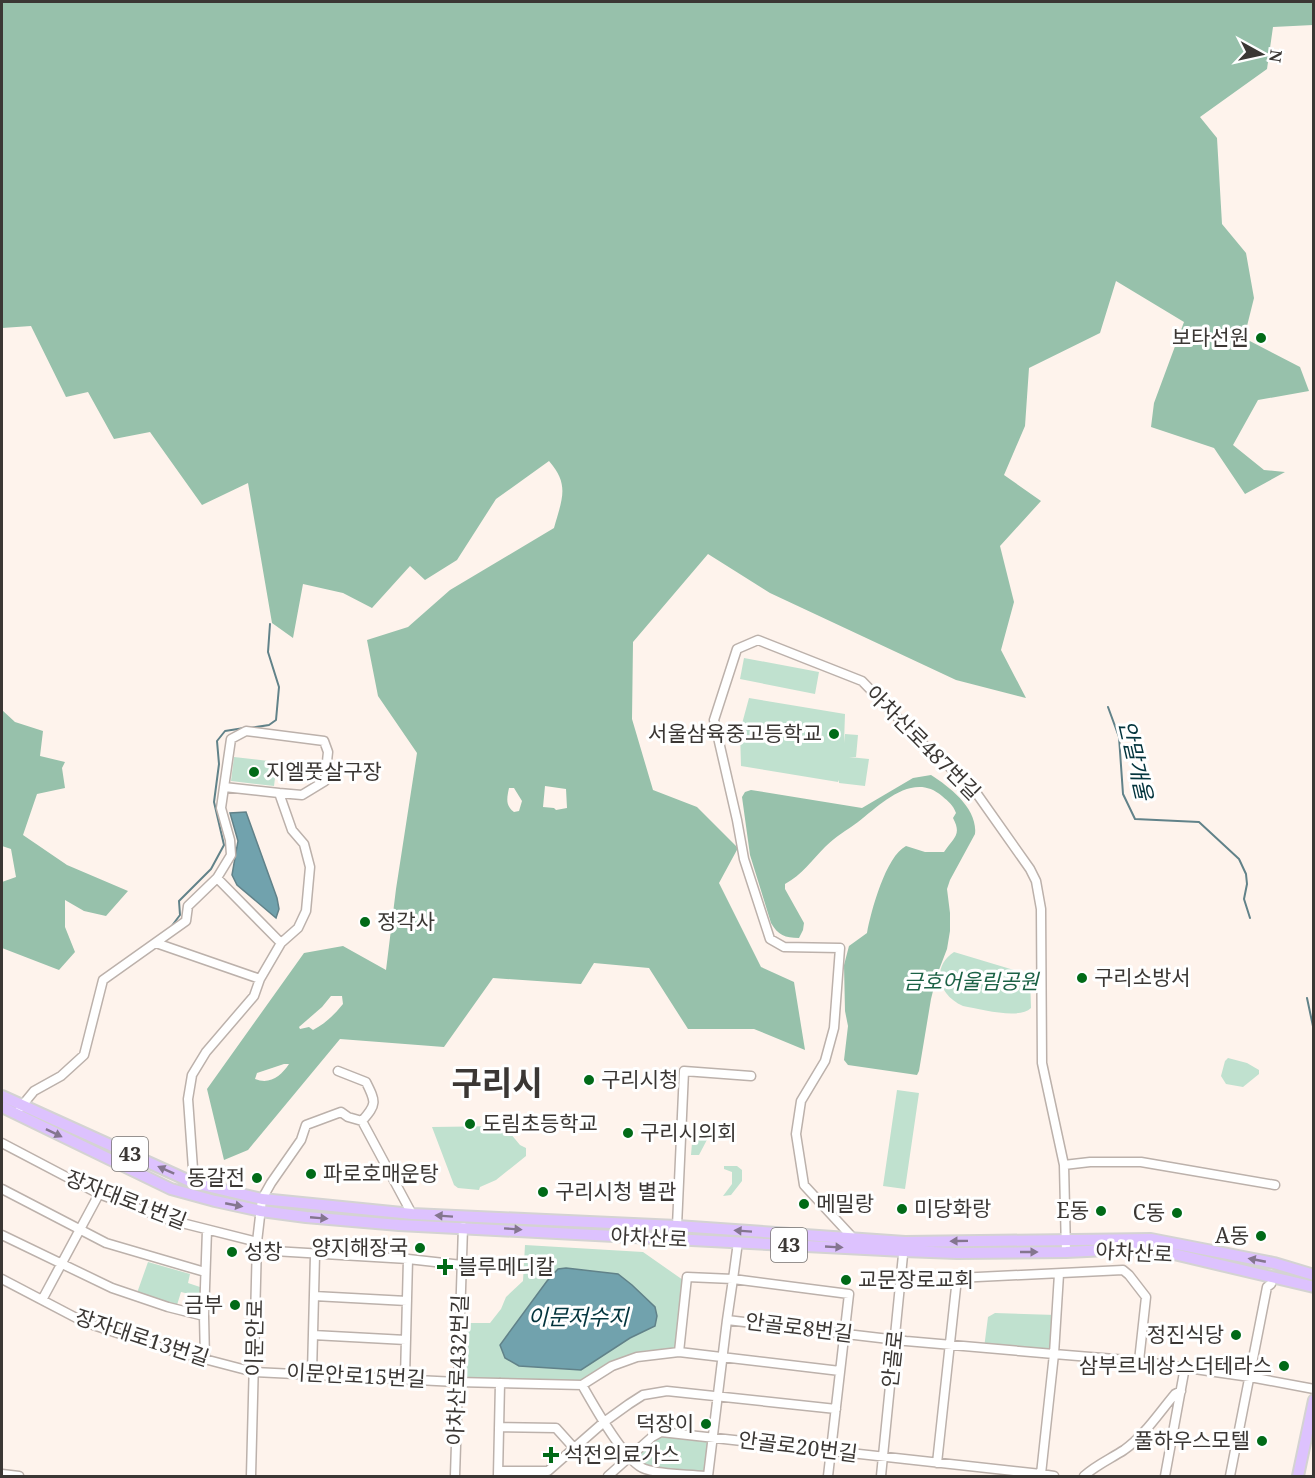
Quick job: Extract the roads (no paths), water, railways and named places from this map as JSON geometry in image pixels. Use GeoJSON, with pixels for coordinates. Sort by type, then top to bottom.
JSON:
{"type":"FeatureCollection","features":[{"type":"Feature","properties":{"kind":"main road","name":"아차산로"},"geometry":{"type":"LineString","coordinates":[[2,1096],[19,1110],[171,1189],[215,1202],[677,1226],[853,1238],[904,1246],[1066,1239],[1151,1239],[1311,1272]]}},
{"type":"Feature","properties":{"kind":"main road","name":"아차산로"},"geometry":{"type":"LineString","coordinates":[[2,1107],[19,1110],[194,1183],[306,1217],[399,1225],[738,1242],[1066,1252],[1129,1248],[1157,1250],[1314,1287]]}},
{"type":"Feature","properties":{"kind":"main road"},"geometry":{"type":"LineString","coordinates":[[1298,1476],[1314,1400]]}},
{"type":"Feature","properties":{"kind":"street","name":"아차산로487번길"},"geometry":{"type":"LineString","coordinates":[[853,1238],[804,1185],[796,1134],[801,1101],[825,1061],[834,1028],[840,948],[784,947],[770,939],[744,859],[714,720],[737,649],[758,640],[862,681],[930,751],[970,784],[1030,868],[1036,881],[1041,909],[1042,1063],[1064,1165],[1066,1252]]}},
{"type":"Feature","properties":{"kind":"street"},"geometry":{"type":"LineString","coordinates":[[19,1110],[34,1091],[61,1076],[84,1055],[103,980],[186,921],[188,906],[217,878],[231,855],[230,840],[221,808],[231,739],[246,731],[324,741],[328,752],[325,781],[302,795],[225,787]]}},
{"type":"Feature","properties":{"kind":"street"},"geometry":{"type":"LineString","coordinates":[[194,1183],[188,1099],[192,1076],[206,1052],[254,996],[281,943],[298,928],[306,910],[310,867],[304,844],[292,830],[279,793]]}},
{"type":"Feature","properties":{"kind":"street"},"geometry":{"type":"LineString","coordinates":[[217,878],[281,943]]}},
{"type":"Feature","properties":{"kind":"street"},"geometry":{"type":"LineString","coordinates":[[156,943],[261,979]]}},
{"type":"Feature","properties":{"kind":"street"},"geometry":{"type":"LineString","coordinates":[[338,1071],[366,1082],[375,1100],[373,1108],[362,1121]]}},
{"type":"Feature","properties":{"kind":"street"},"geometry":{"type":"LineString","coordinates":[[677,1226],[684,1071],[751,1076]]}},
{"type":"Feature","properties":{"kind":"street"},"geometry":{"type":"LineString","coordinates":[[261,1205],[271,1183],[301,1140],[306,1125],[340,1112],[362,1121],[412,1214]]}},
{"type":"Feature","properties":{"kind":"street","name":"장자대로1번길"},"geometry":{"type":"LineString","coordinates":[[2,1143],[99,1194],[170,1220],[257,1246],[315,1255],[408,1259],[462,1265]]}},
{"type":"Feature","properties":{"kind":"street"},"geometry":{"type":"LineString","coordinates":[[1064,1165],[1090,1162],[1141,1162],[1275,1185]]}},
{"type":"Feature","properties":{"kind":"street","name":"장자대로1번길"},"geometry":{"type":"LineString","coordinates":[[2,1189],[106,1243],[206,1272]]}},
{"type":"Feature","properties":{"kind":"street"},"geometry":{"type":"LineString","coordinates":[[42,1300],[99,1194]]}},
{"type":"Feature","properties":{"kind":"street","name":"이문안로"},"geometry":{"type":"LineString","coordinates":[[252,1476],[257,1246],[261,1205]]}},
{"type":"Feature","properties":{"kind":"street","name":"아차산로432번길"},"geometry":{"type":"LineString","coordinates":[[455,1476],[463,1227]]}},
{"type":"Feature","properties":{"kind":"street"},"geometry":{"type":"LineString","coordinates":[[205,1360],[207,1230]]}},
{"type":"Feature","properties":{"kind":"street","name":"장자대로13번길"},"geometry":{"type":"LineString","coordinates":[[2,1235],[112,1288],[168,1307],[204,1316]]}},
{"type":"Feature","properties":{"kind":"street","name":"안골로8번길"},"geometry":{"type":"LineString","coordinates":[[738,1242],[727,1320],[895,1340],[1139,1361],[1314,1389]]}},
{"type":"Feature","properties":{"kind":"street","name":"안골로"},"geometry":{"type":"LineString","coordinates":[[881,1476],[904,1246]]}},
{"type":"Feature","properties":{"kind":"street"},"geometry":{"type":"LineString","coordinates":[[312,1373],[315,1255]]}},
{"type":"Feature","properties":{"kind":"street"},"geometry":{"type":"LineString","coordinates":[[405,1378],[408,1259]]}},
{"type":"Feature","properties":{"kind":"street"},"geometry":{"type":"LineString","coordinates":[[937,1463],[957,1278],[1123,1270],[1146,1297],[1139,1361]]}},
{"type":"Feature","properties":{"kind":"street"},"geometry":{"type":"LineString","coordinates":[[1054,1476],[1040,1475],[1054,1354],[1059,1274]]}},
{"type":"Feature","properties":{"kind":"street"},"geometry":{"type":"LineString","coordinates":[[457,1382],[582,1385],[612,1366],[637,1357],[680,1352],[687,1277],[733,1279],[849,1294],[828,1476]]}},
{"type":"Feature","properties":{"kind":"street"},"geometry":{"type":"LineString","coordinates":[[1230,1476],[1267,1287],[1271,1284],[1273,1277]]}},
{"type":"Feature","properties":{"kind":"street","name":"장자대로13번길"},"geometry":{"type":"LineString","coordinates":[[2,1279],[84,1322],[205,1360],[254,1372]]}},
{"type":"Feature","properties":{"kind":"street"},"geometry":{"type":"LineString","coordinates":[[314,1296],[407,1301]]}},
{"type":"Feature","properties":{"kind":"street","name":"안골로20번길"},"geometry":{"type":"LineString","coordinates":[[706,1476],[727,1320]]}},
{"type":"Feature","properties":{"kind":"street","name":"이문안로15번길"},"geometry":{"type":"LineString","coordinates":[[313,1335],[406,1340]]}},
{"type":"Feature","properties":{"kind":"street","name":"안골로8번길"},"geometry":{"type":"LineString","coordinates":[[680,1352],[840,1371]]}},
{"type":"Feature","properties":{"kind":"street"},"geometry":{"type":"LineString","coordinates":[[1165,1476],[1185,1367]]}},
{"type":"Feature","properties":{"kind":"street","name":"이문안로15번길"},"geometry":{"type":"LineString","coordinates":[[254,1372],[312,1373],[457,1382]]}},
{"type":"Feature","properties":{"kind":"street"},"geometry":{"type":"LineString","coordinates":[[500,1383],[498,1474],[548,1471],[604,1422],[643,1395],[667,1391],[836,1409]]}},
{"type":"Feature","properties":{"kind":"street"},"geometry":{"type":"LineString","coordinates":[[582,1385],[604,1422],[635,1465],[646,1470],[706,1476]]}},
{"type":"Feature","properties":{"kind":"street"},"geometry":{"type":"LineString","coordinates":[[1084,1476],[1124,1450],[1145,1431],[1174,1394],[1181,1391]]}},
{"type":"Feature","properties":{"kind":"street"},"geometry":{"type":"LineString","coordinates":[[499,1427],[556,1428],[574,1448]]}},
{"type":"Feature","properties":{"kind":"street","name":"안골로20번길"},"geometry":{"type":"LineString","coordinates":[[608,1476],[652,1437],[661,1432],[1040,1475]]}},
{"type":"Feature","properties":{"kind":"street"},"geometry":{"type":"LineString","coordinates":[[2,1474],[19,1476]]}},
{"type":"Feature","properties":{"kind":"water"},"geometry":{"type":"Polygon","coordinates":[[[246,812],[277,898],[279,909],[276,918],[237,885],[232,875],[238,841],[230,813],[246,812]]]}},
{"type":"Feature","properties":{"kind":"water","name":"이문저수지"},"geometry":{"type":"Polygon","coordinates":[[[558,1269],[618,1274],[655,1307],[657,1316],[655,1326],[630,1338],[581,1370],[519,1366],[505,1358],[500,1345],[547,1281],[558,1269]]]}},
{"type":"Feature","properties":{"kind":"waterway"},"geometry":{"type":"LineString","coordinates":[[250,728],[269,725],[276,720],[279,687],[268,652],[270,624]]}},
{"type":"Feature","properties":{"kind":"waterway","name":"안말개울"},"geometry":{"type":"LineString","coordinates":[[1108,707],[1119,737],[1123,794],[1135,819],[1199,822],[1239,859],[1246,874],[1244,899],[1250,918]]}},
{"type":"Feature","properties":{"kind":"waterway"},"geometry":{"type":"LineString","coordinates":[[171,927],[180,915],[179,901],[211,869],[224,845],[214,802],[219,764],[217,741],[225,731],[244,728]]}},
{"type":"Feature","properties":{"kind":"waterway","name":"안말개울"},"geometry":{"type":"LineString","coordinates":[[1307,998],[1314,1031]]}},
{"type":"Feature","properties":{"kind":"place","name":"보타선원"},"geometry":{"type":"Point","coordinates":[1261,338]}},
{"type":"Feature","properties":{"kind":"place","name":"서울삼육중고등학교"},"geometry":{"type":"Point","coordinates":[834,734]}},
{"type":"Feature","properties":{"kind":"place","name":"지엘풋살구장"},"geometry":{"type":"Point","coordinates":[254,772]}},
{"type":"Feature","properties":{"kind":"place","name":"정각사"},"geometry":{"type":"Point","coordinates":[365,922]}},
{"type":"Feature","properties":{"kind":"place","name":"구리소방서"},"geometry":{"type":"Point","coordinates":[1082,978]}},
{"type":"Feature","properties":{"kind":"place","name":"구리시청"},"geometry":{"type":"Point","coordinates":[589,1080]}},
{"type":"Feature","properties":{"kind":"place","name":"도림초등학교"},"geometry":{"type":"Point","coordinates":[470,1124]}},
{"type":"Feature","properties":{"kind":"place","name":"구리시의회"},"geometry":{"type":"Point","coordinates":[628,1133]}},
{"type":"Feature","properties":{"kind":"place","name":"파로호매운탕"},"geometry":{"type":"Point","coordinates":[311,1174]}},
{"type":"Feature","properties":{"kind":"place","name":"동갈전"},"geometry":{"type":"Point","coordinates":[257,1178]}},
{"type":"Feature","properties":{"kind":"place","name":"구리시청 별관"},"geometry":{"type":"Point","coordinates":[543,1192]}},
{"type":"Feature","properties":{"kind":"place","name":"메밀랑"},"geometry":{"type":"Point","coordinates":[804,1204]}},
{"type":"Feature","properties":{"kind":"place","name":"미당화랑"},"geometry":{"type":"Point","coordinates":[902,1209]}},
{"type":"Feature","properties":{"kind":"place","name":"E동"},"geometry":{"type":"Point","coordinates":[1101,1211]}},
{"type":"Feature","properties":{"kind":"place","name":"C동"},"geometry":{"type":"Point","coordinates":[1177,1213]}},
{"type":"Feature","properties":{"kind":"place","name":"A동"},"geometry":{"type":"Point","coordinates":[1261,1236]}},
{"type":"Feature","properties":{"kind":"place","name":"양지해장국"},"geometry":{"type":"Point","coordinates":[420,1248]}},
{"type":"Feature","properties":{"kind":"place","name":"성창"},"geometry":{"type":"Point","coordinates":[232,1252]}},
{"type":"Feature","properties":{"kind":"place","name":"블루메디칼"},"geometry":{"type":"Point","coordinates":[445,1267]}},
{"type":"Feature","properties":{"kind":"place","name":"교문장로교회"},"geometry":{"type":"Point","coordinates":[846,1280]}},
{"type":"Feature","properties":{"kind":"place","name":"금부"},"geometry":{"type":"Point","coordinates":[235,1305]}},
{"type":"Feature","properties":{"kind":"place","name":"정진식당"},"geometry":{"type":"Point","coordinates":[1236,1335]}},
{"type":"Feature","properties":{"kind":"place","name":"삼부르네상스더테라스"},"geometry":{"type":"Point","coordinates":[1284,1366]}},
{"type":"Feature","properties":{"kind":"place","name":"덕장이"},"geometry":{"type":"Point","coordinates":[706,1424]}},
{"type":"Feature","properties":{"kind":"place","name":"풀하우스모텔"},"geometry":{"type":"Point","coordinates":[1262,1441]}},
{"type":"Feature","properties":{"kind":"place","name":"석전의료가스"},"geometry":{"type":"Point","coordinates":[551,1455]}},
{"type":"Feature","properties":{"kind":"district","name":"구리시"},"geometry":{"type":"Point","coordinates":[497,1083]}},
{"type":"Feature","properties":{"kind":"park label","name":"금호어울림공원"},"geometry":{"type":"Point","coordinates":[971,982]}}]}
